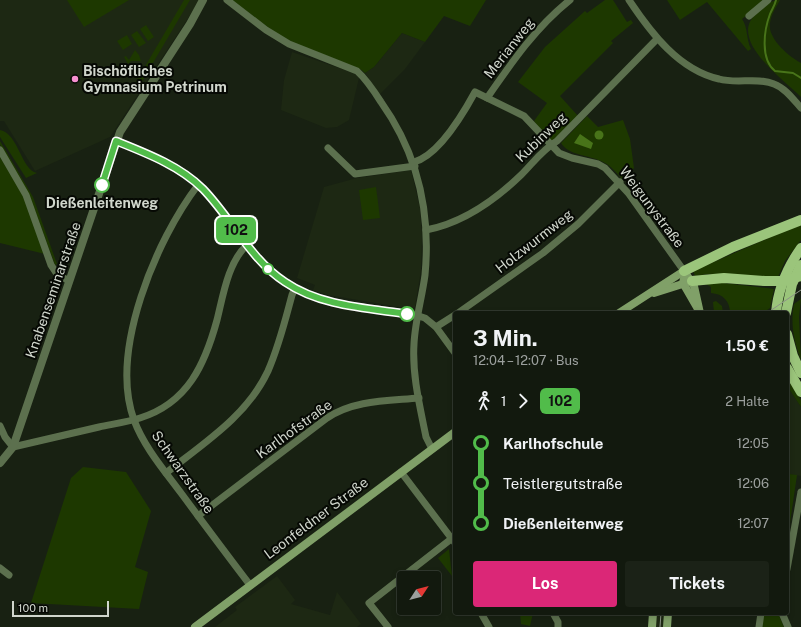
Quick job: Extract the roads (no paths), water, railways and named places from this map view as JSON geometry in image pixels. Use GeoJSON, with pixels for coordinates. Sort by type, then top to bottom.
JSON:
{"type":"FeatureCollection","features":[{"type":"Feature","properties":{"kind":"main road"},"geometry":{"type":"LineString","coordinates":[[622,311],[684,271],[733,248],[801,220]]}},
{"type":"Feature","properties":{"kind":"main road"},"geometry":{"type":"LineString","coordinates":[[776,311],[785,274],[801,248]]}},
{"type":"Feature","properties":{"kind":"main road"},"geometry":{"type":"LineString","coordinates":[[786,311],[792,284],[801,265]]}},
{"type":"Feature","properties":{"kind":"main road"},"geometry":{"type":"LineString","coordinates":[[684,271],[700,311]]}},
{"type":"Feature","properties":{"kind":"main road"},"geometry":{"type":"LineString","coordinates":[[644,297],[688,282],[724,278],[781,281],[801,276]]}},
{"type":"Feature","properties":{"kind":"main road"},"geometry":{"type":"LineString","coordinates":[[789,341],[793,356],[801,373]]}},
{"type":"Feature","properties":{"kind":"main road"},"geometry":{"type":"LineString","coordinates":[[789,371],[801,392]]}},
{"type":"Feature","properties":{"kind":"main road","name":"Leonfeldner Straße"},"geometry":{"type":"LineString","coordinates":[[195,627],[453,433]]}},
{"type":"Feature","properties":{"kind":"main road"},"geometry":{"type":"LineString","coordinates":[[652,627],[653,615]]}},
{"type":"Feature","properties":{"kind":"main road"},"geometry":{"type":"LineString","coordinates":[[667,627],[668,615]]}},
{"type":"Feature","properties":{"kind":"street"},"geometry":{"type":"LineString","coordinates":[[203,0],[190,24],[126,120],[116,141],[162,161],[198,185],[214,202],[247,246],[268,269],[296,288],[308,295],[332,302],[418,316],[432,322],[453,350]]}},
{"type":"Feature","properties":{"kind":"street"},"geometry":{"type":"LineString","coordinates":[[227,0],[266,30],[289,44],[350,68],[361,75],[399,130],[414,164],[420,189],[426,230],[425,276],[414,350],[419,398],[426,440],[432,449]]}},
{"type":"Feature","properties":{"kind":"street","name":"Merianweg"},"geometry":{"type":"LineString","coordinates":[[487,98],[530,39],[570,0]]}},
{"type":"Feature","properties":{"kind":"street"},"geometry":{"type":"LineString","coordinates":[[630,0],[657,39],[681,59],[710,76],[729,81],[767,82],[774,84],[781,88],[801,108]]}},
{"type":"Feature","properties":{"kind":"street"},"geometry":{"type":"LineString","coordinates":[[749,16],[768,0]]}},
{"type":"Feature","properties":{"kind":"street","name":"Kubinweg"},"geometry":{"type":"LineString","coordinates":[[426,230],[459,220],[483,206],[510,185],[543,150],[557,141],[657,39]]}},
{"type":"Feature","properties":{"kind":"street","name":"Merianweg"},"geometry":{"type":"LineString","coordinates":[[414,164],[428,154],[449,133],[475,92]]}},
{"type":"Feature","properties":{"kind":"street","name":"Weigunystraße"},"geometry":{"type":"LineString","coordinates":[[475,92],[524,116],[537,128],[550,145],[564,156],[602,166],[620,182],[684,271]]}},
{"type":"Feature","properties":{"kind":"street","name":"Knabenseminarstraße"},"geometry":{"type":"LineString","coordinates":[[0,463],[13,447],[116,141]]}},
{"type":"Feature","properties":{"kind":"street"},"geometry":{"type":"LineString","coordinates":[[328,148],[355,174],[414,164]]}},
{"type":"Feature","properties":{"kind":"street"},"geometry":{"type":"LineString","coordinates":[[0,150],[26,195],[51,265],[57,274],[69,281]]}},
{"type":"Feature","properties":{"kind":"street","name":"Holzwurmweg"},"geometry":{"type":"LineString","coordinates":[[461,311],[549,248],[578,224],[620,182]]}},
{"type":"Feature","properties":{"kind":"street","name":"Schwarzstraße"},"geometry":{"type":"LineString","coordinates":[[198,185],[184,205],[160,250],[143,293],[134,323],[126,374],[127,389],[134,419],[144,441],[166,473],[250,585]]}},
{"type":"Feature","properties":{"kind":"street"},"geometry":{"type":"LineString","coordinates":[[0,426],[5,437],[13,447],[144,416],[168,403],[179,395],[194,377],[207,353],[230,274],[239,254],[247,246]]}},
{"type":"Feature","properties":{"kind":"street"},"geometry":{"type":"LineString","coordinates":[[166,473],[229,423],[253,395],[274,357],[292,295],[296,288]]}},
{"type":"Feature","properties":{"kind":"street"},"geometry":{"type":"LineString","coordinates":[[436,327],[453,316]]}},
{"type":"Feature","properties":{"kind":"street","name":"Karlhofstraße"},"geometry":{"type":"LineString","coordinates":[[198,516],[340,410],[366,402],[419,398]]}},
{"type":"Feature","properties":{"kind":"street"},"geometry":{"type":"LineString","coordinates":[[401,472],[453,538]]}},
{"type":"Feature","properties":{"kind":"street"},"geometry":{"type":"LineString","coordinates":[[789,558],[801,492]]}},
{"type":"Feature","properties":{"kind":"street"},"geometry":{"type":"LineString","coordinates":[[388,627],[370,603],[453,540]]}},
{"type":"Feature","properties":{"kind":"street"},"geometry":{"type":"LineString","coordinates":[[0,568],[9,575]]}},
{"type":"Feature","properties":{"kind":"street"},"geometry":{"type":"LineString","coordinates":[[482,615],[489,627]]}},
{"type":"Feature","properties":{"kind":"street"},"geometry":{"type":"LineString","coordinates":[[554,615],[558,622],[558,627]]}},
{"type":"Feature","properties":{"kind":"street"},"geometry":{"type":"LineString","coordinates":[[760,627],[761,615]]}},
{"type":"Feature","properties":{"kind":"street"},"geometry":{"type":"LineString","coordinates":[[783,615],[788,627]]}},
{"type":"Feature","properties":{"kind":"waterway"},"geometry":{"type":"LineString","coordinates":[[776,0],[766,28],[765,52],[767,59],[770,66],[775,71],[793,73],[801,78]]}},
{"type":"Feature","properties":{"kind":"tram line"},"geometry":{"type":"LineString","coordinates":[[770,311],[801,290]]}},
{"type":"Feature","properties":{"kind":"tram line"},"geometry":{"type":"LineString","coordinates":[[660,627],[661,615]]}},
{"type":"Feature","properties":{"kind":"place","name":"Bischöfliches Gymnasium Petrinum"},"geometry":{"type":"Point","coordinates":[75,79]}},
{"type":"Feature","properties":{"kind":"place","name":"Dießenleitenweg"},"geometry":{"type":"Point","coordinates":[102,185]}}]}
